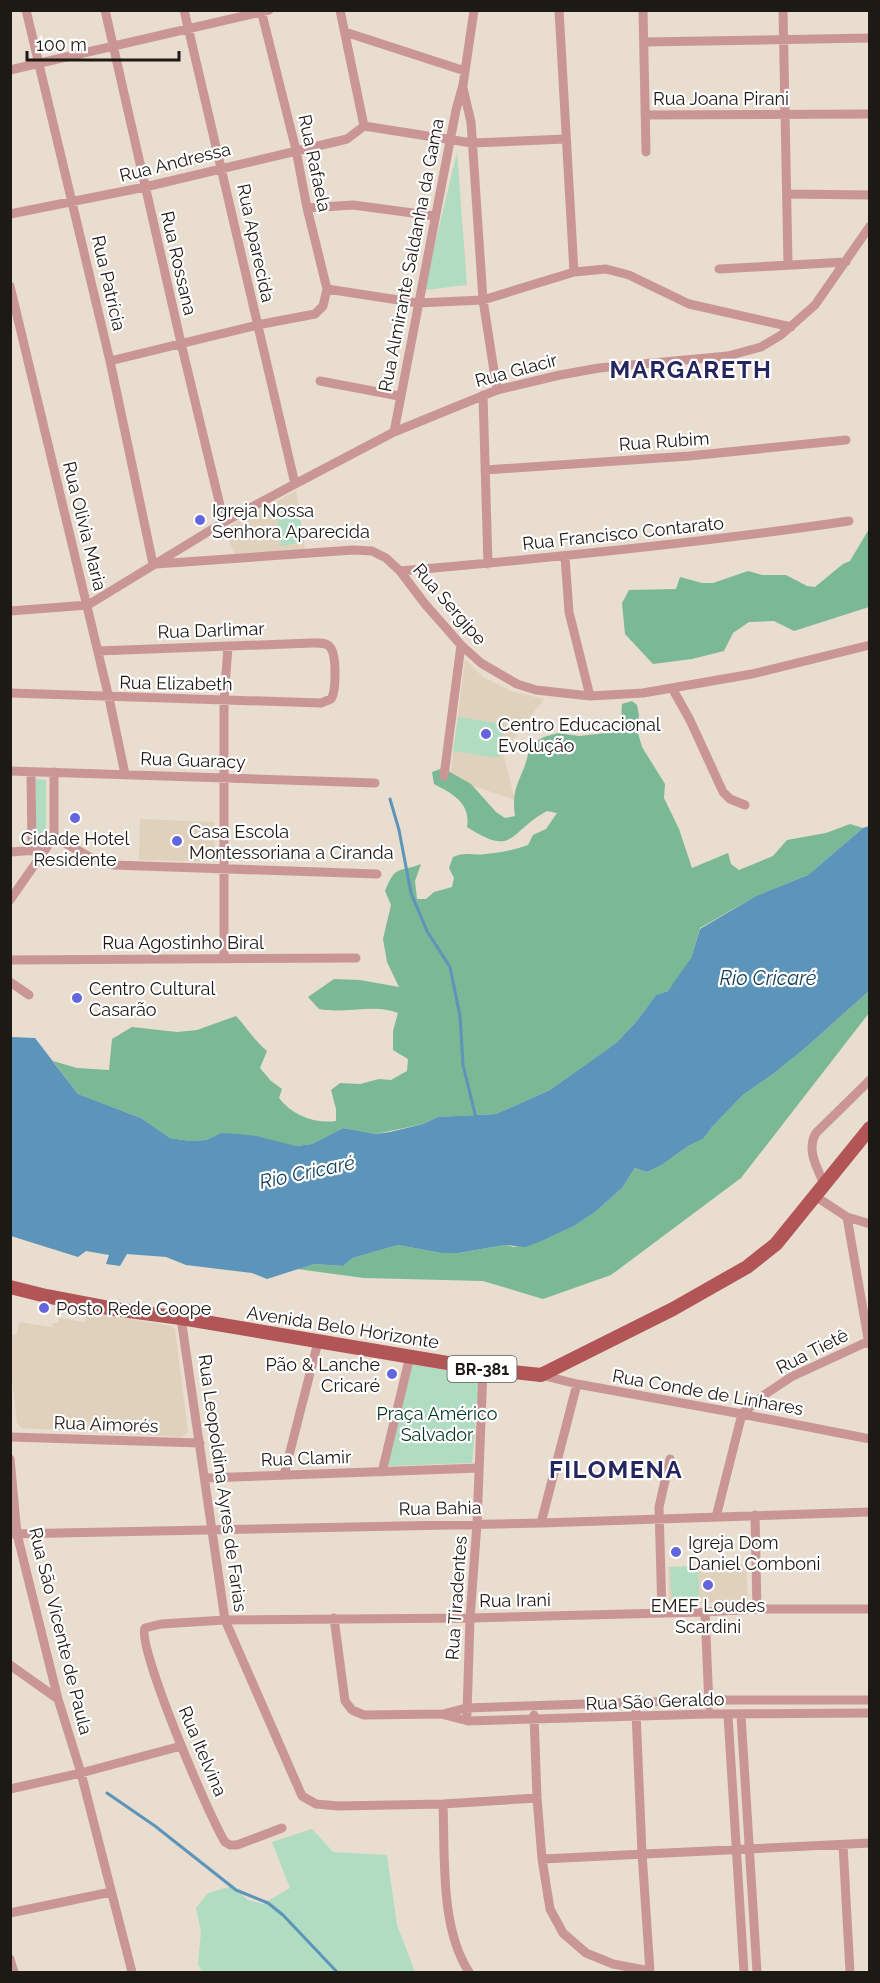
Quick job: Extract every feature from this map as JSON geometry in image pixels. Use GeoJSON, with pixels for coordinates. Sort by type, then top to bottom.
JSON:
{"type":"FeatureCollection","features":[{"type":"Feature","properties":{"kind":"main road","name":"BR-381"},"geometry":{"type":"LineString","coordinates":[[541,1375],[663,1314],[747,1268],[776,1244],[870,1128]]}},
{"type":"Feature","properties":{"kind":"main road","name":"Avenida Belo Horizonte"},"geometry":{"type":"LineString","coordinates":[[10,1287],[91,1304],[318,1342],[483,1369],[541,1375]]}},
{"type":"Feature","properties":{"kind":"street","name":"Rua Patrícia"},"geometry":{"type":"LineString","coordinates":[[26,10],[74,202],[153,564]]}},
{"type":"Feature","properties":{"kind":"street","name":"Rua Rossana"},"geometry":{"type":"LineString","coordinates":[[105,10],[224,522]]}},
{"type":"Feature","properties":{"kind":"street","name":"Rua Aparecida"},"geometry":{"type":"LineString","coordinates":[[184,10],[295,484]]}},
{"type":"Feature","properties":{"kind":"street"},"geometry":{"type":"LineString","coordinates":[[340,10],[364,126],[472,143],[566,139]]}},
{"type":"Feature","properties":{"kind":"street","name":"Rua Almirante Saldanha da Gama"},"geometry":{"type":"LineString","coordinates":[[394,432],[399,396],[463,86],[474,10]]}},
{"type":"Feature","properties":{"kind":"street"},"geometry":{"type":"LineString","coordinates":[[559,10],[574,272]]}},
{"type":"Feature","properties":{"kind":"street","name":"Rua Joana Pirani"},"geometry":{"type":"LineString","coordinates":[[643,10],[645,115],[870,114]]}},
{"type":"Feature","properties":{"kind":"street"},"geometry":{"type":"LineString","coordinates":[[783,10],[788,264]]}},
{"type":"Feature","properties":{"kind":"street"},"geometry":{"type":"LineString","coordinates":[[10,70],[264,11]]}},
{"type":"Feature","properties":{"kind":"street","name":"Rua Rafaela"},"geometry":{"type":"LineString","coordinates":[[264,11],[327,288]]}},
{"type":"Feature","properties":{"kind":"street"},"geometry":{"type":"LineString","coordinates":[[345,32],[465,70]]}},
{"type":"Feature","properties":{"kind":"street"},"geometry":{"type":"LineString","coordinates":[[645,42],[870,38]]}},
{"type":"Feature","properties":{"kind":"street","name":"Rua Almirante Saldanha da Gama"},"geometry":{"type":"LineString","coordinates":[[463,86],[469,112],[472,143],[483,300],[497,390]]}},
{"type":"Feature","properties":{"kind":"street"},"geometry":{"type":"LineString","coordinates":[[645,115],[646,152]]}},
{"type":"Feature","properties":{"kind":"street","name":"Rua Andressa"},"geometry":{"type":"LineString","coordinates":[[10,214],[145,187],[347,139],[364,126]]}},
{"type":"Feature","properties":{"kind":"street"},"geometry":{"type":"LineString","coordinates":[[788,194],[870,195]]}},
{"type":"Feature","properties":{"kind":"street"},"geometry":{"type":"LineString","coordinates":[[308,208],[353,205],[435,216]]}},
{"type":"Feature","properties":{"kind":"street","name":"Rua Glacir"},"geometry":{"type":"LineString","coordinates":[[153,564],[224,522],[394,432],[483,395],[560,375],[598,368],[728,356],[748,352],[771,342],[814,305],[870,226]]}},
{"type":"Feature","properties":{"kind":"street"},"geometry":{"type":"LineString","coordinates":[[719,269],[846,262]]}},
{"type":"Feature","properties":{"kind":"street"},"geometry":{"type":"LineString","coordinates":[[110,361],[257,325],[315,314],[321,309],[327,288],[418,303],[483,300],[574,272],[595,269],[620,271],[689,304],[791,327]]}},
{"type":"Feature","properties":{"kind":"street","name":"Rua Olivia Maria"},"geometry":{"type":"LineString","coordinates":[[10,286],[88,605],[125,774]]}},
{"type":"Feature","properties":{"kind":"street"},"geometry":{"type":"LineString","coordinates":[[320,381],[399,396]]}},
{"type":"Feature","properties":{"kind":"street"},"geometry":{"type":"LineString","coordinates":[[483,395],[488,564]]}},
{"type":"Feature","properties":{"kind":"street","name":"Rua Rubim"},"geometry":{"type":"LineString","coordinates":[[485,470],[689,456],[846,440]]}},
{"type":"Feature","properties":{"kind":"street","name":"Rua Francisco Contarato"},"geometry":{"type":"LineString","coordinates":[[400,571],[565,557],[741,537],[849,521]]}},
{"type":"Feature","properties":{"kind":"street","name":"Rua Sergipe"},"geometry":{"type":"LineString","coordinates":[[10,611],[88,605],[153,564],[364,549],[380,554],[400,571],[461,645],[480,663],[517,684],[536,690],[590,696],[643,693],[752,674],[870,645]]}},
{"type":"Feature","properties":{"kind":"street"},"geometry":{"type":"LineString","coordinates":[[565,557],[569,612],[590,696]]}},
{"type":"Feature","properties":{"kind":"street","name":"Rua Darlimar"},"geometry":{"type":"LineString","coordinates":[[98,651],[325,644],[330,647],[334,657],[334,692]]}},
{"type":"Feature","properties":{"kind":"street"},"geometry":{"type":"LineString","coordinates":[[444,776],[461,645]]}},
{"type":"Feature","properties":{"kind":"street"},"geometry":{"type":"LineString","coordinates":[[224,958],[224,700],[228,647]]}},
{"type":"Feature","properties":{"kind":"street"},"geometry":{"type":"LineString","coordinates":[[672,688],[690,720],[723,792],[730,799],[745,805]]}},
{"type":"Feature","properties":{"kind":"street","name":"Rua Elizabeth"},"geometry":{"type":"LineString","coordinates":[[10,693],[109,698],[321,703],[331,699],[334,692]]}},
{"type":"Feature","properties":{"kind":"street","name":"Rua Guaracy"},"geometry":{"type":"LineString","coordinates":[[10,771],[375,783]]}},
{"type":"Feature","properties":{"kind":"street"},"geometry":{"type":"LineString","coordinates":[[31,772],[32,851]]}},
{"type":"Feature","properties":{"kind":"street"},"geometry":{"type":"LineString","coordinates":[[10,900],[54,837],[54,772]]}},
{"type":"Feature","properties":{"kind":"street"},"geometry":{"type":"LineString","coordinates":[[54,837],[102,864],[377,874]]}},
{"type":"Feature","properties":{"kind":"street"},"geometry":{"type":"LineString","coordinates":[[10,852],[47,850]]}},
{"type":"Feature","properties":{"kind":"street","name":"Rua Agostinho Biral"},"geometry":{"type":"LineString","coordinates":[[10,960],[356,958]]}},
{"type":"Feature","properties":{"kind":"street"},"geometry":{"type":"LineString","coordinates":[[10,982],[29,995]]}},
{"type":"Feature","properties":{"kind":"street"},"geometry":{"type":"LineString","coordinates":[[824,1184],[813,1159],[811,1144],[813,1138],[870,1080]]}},
{"type":"Feature","properties":{"kind":"street"},"geometry":{"type":"LineString","coordinates":[[815,1196],[847,1217],[870,1224]]}},
{"type":"Feature","properties":{"kind":"street"},"geometry":{"type":"LineString","coordinates":[[847,1217],[869,1343]]}},
{"type":"Feature","properties":{"kind":"street","name":"Rua Leopoldina Ayres de Farias"},"geometry":{"type":"LineString","coordinates":[[181,1318],[214,1530],[225,1620],[302,1796],[316,1804],[339,1806],[443,1804],[537,1798]]}},
{"type":"Feature","properties":{"kind":"street"},"geometry":{"type":"LineString","coordinates":[[284,1475],[318,1342]]}},
{"type":"Feature","properties":{"kind":"street","name":"Rua Tietê"},"geometry":{"type":"LineString","coordinates":[[742,1414],[764,1395],[791,1377],[869,1343]]}},
{"type":"Feature","properties":{"kind":"street"},"geometry":{"type":"LineString","coordinates":[[382,1472],[411,1356]]}},
{"type":"Feature","properties":{"kind":"street","name":"Rua Tiradentes"},"geometry":{"type":"LineString","coordinates":[[468,1721],[466,1708],[483,1369]]}},
{"type":"Feature","properties":{"kind":"street","name":"Rua Conde de Linhares"},"geometry":{"type":"LineString","coordinates":[[541,1375],[577,1384],[870,1439]]}},
{"type":"Feature","properties":{"kind":"street"},"geometry":{"type":"LineString","coordinates":[[540,1523],[577,1384]]}},
{"type":"Feature","properties":{"kind":"street"},"geometry":{"type":"LineString","coordinates":[[716,1517],[742,1414]]}},
{"type":"Feature","properties":{"kind":"street","name":"Rua Aimorés"},"geometry":{"type":"LineString","coordinates":[[10,1437],[200,1443]]}},
{"type":"Feature","properties":{"kind":"street","name":"Rua São Vicente de Paula"},"geometry":{"type":"LineString","coordinates":[[10,1459],[14,1534],[58,1699],[81,1773],[132,1972]]}},
{"type":"Feature","properties":{"kind":"street"},"geometry":{"type":"LineString","coordinates":[[662,1613],[658,1507],[670,1459]]}},
{"type":"Feature","properties":{"kind":"street","name":"Rua Clamir"},"geometry":{"type":"LineString","coordinates":[[205,1478],[479,1468]]}},
{"type":"Feature","properties":{"kind":"street","name":"Rua Bahia"},"geometry":{"type":"LineString","coordinates":[[14,1534],[540,1523],[870,1512]]}},
{"type":"Feature","properties":{"kind":"street"},"geometry":{"type":"LineString","coordinates":[[755,1515],[757,1609]]}},
{"type":"Feature","properties":{"kind":"street","name":"Rua Irani"},"geometry":{"type":"LineString","coordinates":[[161,1624],[225,1620],[470,1618],[757,1609],[870,1609]]}},
{"type":"Feature","properties":{"kind":"street"},"geometry":{"type":"LineString","coordinates":[[705,1612],[709,1714]]}},
{"type":"Feature","properties":{"kind":"street","name":"Rua São Geraldo"},"geometry":{"type":"LineString","coordinates":[[334,1618],[345,1701],[352,1710],[364,1715],[443,1714],[466,1708],[709,1700],[870,1700]]}},
{"type":"Feature","properties":{"kind":"street","name":"Rua Itelvina"},"geometry":{"type":"LineString","coordinates":[[161,1624],[143,1631],[147,1654],[182,1746],[225,1842],[237,1845],[282,1828]]}},
{"type":"Feature","properties":{"kind":"street"},"geometry":{"type":"LineString","coordinates":[[10,1665],[58,1699]]}},
{"type":"Feature","properties":{"kind":"street"},"geometry":{"type":"LineString","coordinates":[[534,1706],[537,1798],[542,1859],[550,1909],[563,1933],[586,1953],[613,1964],[650,1972],[636,1704]]}},
{"type":"Feature","properties":{"kind":"street","name":"Rua São Geraldo"},"geometry":{"type":"LineString","coordinates":[[443,1714],[468,1721],[709,1714],[870,1713]]}},
{"type":"Feature","properties":{"kind":"street"},"geometry":{"type":"LineString","coordinates":[[728,1715],[744,1972]]}},
{"type":"Feature","properties":{"kind":"street"},"geometry":{"type":"LineString","coordinates":[[741,1715],[757,1972]]}},
{"type":"Feature","properties":{"kind":"street"},"geometry":{"type":"LineString","coordinates":[[10,1789],[182,1746]]}},
{"type":"Feature","properties":{"kind":"street"},"geometry":{"type":"LineString","coordinates":[[443,1804],[448,1906],[456,1945],[469,1972]]}},
{"type":"Feature","properties":{"kind":"street"},"geometry":{"type":"LineString","coordinates":[[542,1859],[870,1843]]}},
{"type":"Feature","properties":{"kind":"street"},"geometry":{"type":"LineString","coordinates":[[843,1845],[850,1972]]}},
{"type":"Feature","properties":{"kind":"street"},"geometry":{"type":"LineString","coordinates":[[10,1913],[111,1892]]}},
{"type":"Feature","properties":{"kind":"street"},"geometry":{"type":"LineString","coordinates":[[10,1959],[14,1972]]}},
{"type":"Feature","properties":{"kind":"shaded area"},"geometry":{"type":"Polygon","coordinates":[[[296,491],[305,549],[235,555],[224,529],[296,491]]]}},
{"type":"Feature","properties":{"kind":"shaded area","name":"Centro Educacional Evolução"},"geometry":{"type":"Polygon","coordinates":[[[465,659],[483,677],[511,691],[544,699],[503,753],[515,800],[450,778],[465,659]]]}},
{"type":"Feature","properties":{"kind":"shaded area","name":"Casa Escola Montessoriana a Ciranda"},"geometry":{"type":"Polygon","coordinates":[[[140,819],[215,822],[214,862],[139,860],[140,819]]]}},
{"type":"Feature","properties":{"kind":"shaded area"},"geometry":{"type":"Polygon","coordinates":[[[87,1312],[172,1326],[175,1329],[188,1432],[181,1437],[21,1428],[17,1423],[11,1370],[11,1335],[17,1334],[19,1322],[52,1327],[53,1323],[58,1323],[59,1318],[85,1322],[87,1312]]]}},
{"type":"Feature","properties":{"kind":"shaded area","name":"EMEF Loudes Scardini"},"geometry":{"type":"Polygon","coordinates":[[[746,1564],[748,1602],[669,1604],[668,1567],[746,1564]]]}},
{"type":"Feature","properties":{"kind":"green space"},"geometry":{"type":"Polygon","coordinates":[[[457,152],[467,285],[424,290],[457,152]]]}},
{"type":"Feature","properties":{"kind":"green space"},"geometry":{"type":"Polygon","coordinates":[[[298,505],[304,542],[281,546],[276,508],[298,505]]]}},
{"type":"Feature","properties":{"kind":"green space"},"geometry":{"type":"Polygon","coordinates":[[[869,529],[869,607],[794,631],[774,621],[749,622],[733,633],[724,651],[692,659],[653,664],[625,634],[622,603],[629,590],[676,589],[680,577],[702,583],[713,583],[748,571],[762,575],[786,575],[807,586],[815,587],[850,561],[869,529]]]}},
{"type":"Feature","properties":{"kind":"green space"},"geometry":{"type":"Polygon","coordinates":[[[632,701],[637,705],[639,715],[637,730],[642,747],[665,784],[664,798],[679,829],[692,868],[728,853],[731,864],[739,870],[773,856],[787,840],[826,833],[850,824],[863,828],[808,875],[756,896],[700,928],[691,958],[668,991],[656,995],[636,1022],[616,1043],[550,1090],[496,1114],[438,1117],[423,1124],[376,1134],[343,1128],[312,1144],[296,1146],[221,1133],[206,1140],[190,1141],[170,1138],[141,1118],[78,1094],[53,1061],[77,1068],[109,1070],[112,1039],[132,1027],[177,1032],[197,1030],[236,1016],[267,1051],[260,1068],[271,1081],[282,1089],[279,1098],[284,1104],[297,1114],[312,1120],[336,1121],[336,1109],[331,1090],[340,1083],[360,1084],[379,1079],[391,1080],[407,1071],[408,1059],[393,1050],[393,1031],[398,1013],[380,1009],[319,1009],[308,997],[334,979],[360,980],[399,987],[387,962],[383,939],[391,905],[385,891],[392,877],[398,871],[421,864],[415,881],[417,899],[426,899],[434,892],[452,887],[454,878],[449,868],[453,857],[462,854],[496,853],[528,845],[533,835],[546,829],[557,813],[547,811],[510,838],[494,841],[467,827],[468,819],[463,805],[454,796],[434,784],[432,772],[443,768],[471,784],[496,812],[505,818],[515,816],[515,791],[531,744],[558,733],[579,736],[615,732],[621,725],[622,704],[632,701]]]}},
{"type":"Feature","properties":{"kind":"green space"},"geometry":{"type":"Polygon","coordinates":[[[458,717],[504,724],[499,758],[453,751],[458,717]]]}},
{"type":"Feature","properties":{"kind":"green space"},"geometry":{"type":"Polygon","coordinates":[[[36,779],[46,780],[46,836],[40,841],[35,836],[36,779]]]}},
{"type":"Feature","properties":{"kind":"green space"},"geometry":{"type":"Polygon","coordinates":[[[869,991],[869,1013],[741,1178],[611,1275],[543,1299],[483,1281],[364,1278],[297,1269],[314,1264],[343,1266],[353,1258],[398,1245],[441,1253],[458,1253],[505,1245],[514,1247],[542,1241],[574,1226],[595,1212],[622,1188],[635,1168],[647,1172],[703,1139],[743,1095],[803,1050],[869,991]]]}},
{"type":"Feature","properties":{"kind":"green space","name":"Praça Américo Salvador"},"geometry":{"type":"Polygon","coordinates":[[[409,1363],[480,1377],[472,1463],[388,1466],[409,1363]]]}},
{"type":"Feature","properties":{"kind":"green space"},"geometry":{"type":"Polygon","coordinates":[[[698,1566],[699,1602],[672,1603],[670,1567],[698,1566]]]}},
{"type":"Feature","properties":{"kind":"green space"},"geometry":{"type":"Polygon","coordinates":[[[312,1829],[333,1852],[387,1855],[397,1925],[415,1972],[202,1972],[198,1964],[201,1932],[196,1908],[208,1893],[232,1886],[248,1900],[263,1904],[290,1888],[272,1842],[312,1829]]]}},
{"type":"Feature","properties":{"kind":"water","name":"Rio Cricaré"},"geometry":{"type":"Polygon","coordinates":[[[869,826],[869,991],[803,1050],[743,1095],[703,1139],[647,1172],[635,1168],[622,1188],[595,1212],[574,1226],[525,1247],[505,1245],[458,1253],[441,1253],[398,1245],[353,1258],[343,1266],[314,1264],[267,1279],[252,1273],[186,1265],[166,1257],[127,1254],[120,1266],[106,1264],[109,1255],[86,1251],[78,1257],[11,1236],[11,1037],[35,1038],[78,1094],[141,1118],[170,1138],[190,1141],[206,1140],[221,1133],[238,1134],[296,1146],[312,1144],[343,1128],[376,1134],[423,1124],[438,1117],[496,1114],[550,1090],[616,1043],[636,1022],[656,995],[668,991],[691,958],[700,929],[756,896],[808,875],[863,828],[869,826]]]}},
{"type":"Feature","properties":{"kind":"waterway"},"geometry":{"type":"LineString","coordinates":[[390,799],[399,830],[411,893],[427,931],[450,967],[460,1016],[463,1065],[476,1118]]}},
{"type":"Feature","properties":{"kind":"waterway"},"geometry":{"type":"LineString","coordinates":[[107,1793],[155,1826],[236,1890],[268,1903],[283,1915],[337,1972]]}},
{"type":"Feature","properties":{"kind":"place","name":"Igreja Nossa Senhora Aparecida"},"geometry":{"type":"Point","coordinates":[200,520]}},
{"type":"Feature","properties":{"kind":"place","name":"Centro Educacional Evolução"},"geometry":{"type":"Point","coordinates":[486,734]}},
{"type":"Feature","properties":{"kind":"place","name":"Cidade Hotel Residente"},"geometry":{"type":"Point","coordinates":[75,818]}},
{"type":"Feature","properties":{"kind":"place","name":"Casa Escola Montessoriana a Ciranda"},"geometry":{"type":"Point","coordinates":[177,841]}},
{"type":"Feature","properties":{"kind":"place","name":"Centro Cultural Casarão"},"geometry":{"type":"Point","coordinates":[77,998]}},
{"type":"Feature","properties":{"kind":"place","name":"Posto Rede Coope"},"geometry":{"type":"Point","coordinates":[44,1308]}},
{"type":"Feature","properties":{"kind":"place","name":"Pão & Lanche Cricaré"},"geometry":{"type":"Point","coordinates":[392,1374]}},
{"type":"Feature","properties":{"kind":"place","name":"Igreja Dom Daniel Comboni"},"geometry":{"type":"Point","coordinates":[676,1552]}},
{"type":"Feature","properties":{"kind":"place","name":"EMEF Loudes Scardini"},"geometry":{"type":"Point","coordinates":[708,1585]}},
{"type":"Feature","properties":{"kind":"district","name":"MARGARETH"},"geometry":{"type":"Point","coordinates":[691,369]}},
{"type":"Feature","properties":{"kind":"district","name":"FILOMENA"},"geometry":{"type":"Point","coordinates":[616,1469]}}]}
